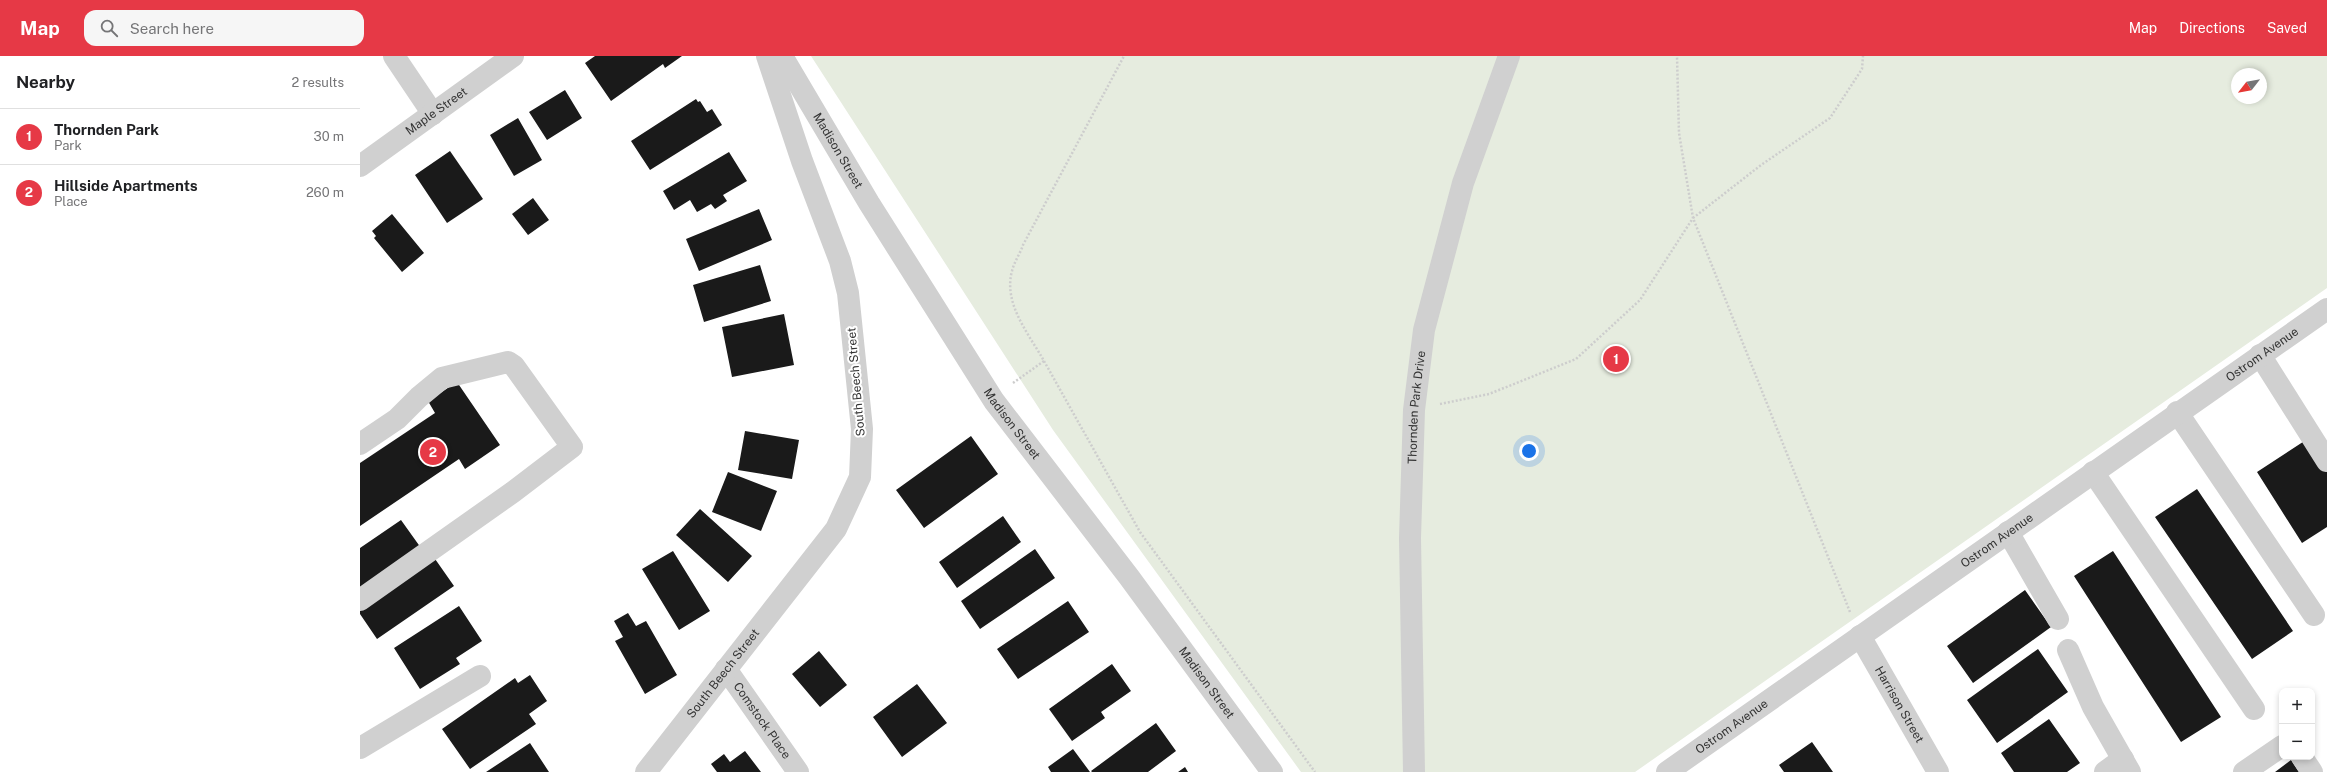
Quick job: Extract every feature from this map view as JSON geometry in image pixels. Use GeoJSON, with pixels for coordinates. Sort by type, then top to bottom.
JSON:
{"type":"FeatureCollection","features":[{"type":"Feature","properties":{"kind":"street"},"geometry":{"type":"LineString","coordinates":[[394,56],[433,114]]}},
{"type":"Feature","properties":{"kind":"street","name":"Maple Street"},"geometry":{"type":"LineString","coordinates":[[360,166],[514,56]]}},
{"type":"Feature","properties":{"kind":"street","name":"South Beech Street"},"geometry":{"type":"LineString","coordinates":[[646,772],[836,529],[860,477],[862,429],[848,293],[840,261],[802,161],[767,56]]}},
{"type":"Feature","properties":{"kind":"street","name":"Madison Street"},"geometry":{"type":"LineString","coordinates":[[782,56],[869,203],[994,401],[1129,577],[1272,772]]}},
{"type":"Feature","properties":{"kind":"street","name":"Thornden Park Drive"},"geometry":{"type":"LineString","coordinates":[[1414,772],[1410,538],[1414,410],[1424,330],[1463,183],[1509,56]]}},
{"type":"Feature","properties":{"kind":"street","name":"Ostrom Avenue"},"geometry":{"type":"LineString","coordinates":[[1667,772],[2177,412],[2327,309]]}},
{"type":"Feature","properties":{"kind":"street"},"geometry":{"type":"LineString","coordinates":[[2260,355],[2327,461]]}},
{"type":"Feature","properties":{"kind":"street"},"geometry":{"type":"LineString","coordinates":[[360,444],[397,419],[442,378],[508,362],[514,366],[572,447],[513,492],[360,600]]}},
{"type":"Feature","properties":{"kind":"street"},"geometry":{"type":"LineString","coordinates":[[2177,412],[2314,615]]}},
{"type":"Feature","properties":{"kind":"street"},"geometry":{"type":"LineString","coordinates":[[2093,472],[2254,709]]}},
{"type":"Feature","properties":{"kind":"street"},"geometry":{"type":"LineString","coordinates":[[2008,532],[2058,619]]}},
{"type":"Feature","properties":{"kind":"street","name":"Harrison Street"},"geometry":{"type":"LineString","coordinates":[[1860,636],[1938,772]]}},
{"type":"Feature","properties":{"kind":"street"},"geometry":{"type":"LineString","coordinates":[[2068,650],[2093,707],[2126,765],[2105,772]]}},
{"type":"Feature","properties":{"kind":"street","name":"Comstock Place"},"geometry":{"type":"LineString","coordinates":[[726,669],[798,772]]}},
{"type":"Feature","properties":{"kind":"street"},"geometry":{"type":"LineString","coordinates":[[360,748],[480,676]]}},
{"type":"Feature","properties":{"kind":"street"},"geometry":{"type":"LineString","coordinates":[[2244,772],[2279,748]]}},
{"type":"Feature","properties":{"kind":"street"},"geometry":{"type":"LineString","coordinates":[[2304,760],[2312,772]]}},
{"type":"Feature","properties":{"kind":"path"},"geometry":{"type":"LineString","coordinates":[[1124,56],[1023,245],[1012,271],[1010,291],[1013,307],[1140,532],[1314,772]]}},
{"type":"Feature","properties":{"kind":"path"},"geometry":{"type":"LineString","coordinates":[[1677,56],[1679,133],[1693,218],[1860,636]]}},
{"type":"Feature","properties":{"kind":"path"},"geometry":{"type":"LineString","coordinates":[[1414,410],[1489,394],[1576,359],[1640,300],[1693,218],[1761,165],[1830,118],[1862,69],[1863,56]]}},
{"type":"Feature","properties":{"kind":"path"},"geometry":{"type":"LineString","coordinates":[[994,401],[1014,382],[1044,361]]}},
{"type":"Feature","properties":{"kind":"shaded area"},"geometry":{"type":"Polygon","coordinates":[[[811,56],[2327,56],[2327,288],[1635,772],[1301,772],[1053,430],[811,56]]]}},
{"type":"Feature","properties":{"kind":"building"},"geometry":{"type":"Polygon","coordinates":[[[595,56],[682,56],[665,68],[663,64],[611,101],[585,63],[595,56]]]}},
{"type":"Feature","properties":{"kind":"building"},"geometry":{"type":"Polygon","coordinates":[[[565,90],[582,118],[547,140],[529,112],[565,90]]]}},
{"type":"Feature","properties":{"kind":"building"},"geometry":{"type":"Polygon","coordinates":[[[696,99],[698,102],[700,101],[707,112],[712,109],[722,125],[650,170],[631,141],[696,99]]]}},
{"type":"Feature","properties":{"kind":"building"},"geometry":{"type":"Polygon","coordinates":[[[518,118],[542,160],[514,176],[490,135],[518,118]]]}},
{"type":"Feature","properties":{"kind":"building"},"geometry":{"type":"Polygon","coordinates":[[[450,151],[483,199],[447,223],[415,175],[450,151]]]}},
{"type":"Feature","properties":{"kind":"building"},"geometry":{"type":"Polygon","coordinates":[[[729,152],[747,181],[723,195],[727,201],[715,209],[711,204],[697,212],[690,200],[674,210],[663,191],[729,152]]]}},
{"type":"Feature","properties":{"kind":"building"},"geometry":{"type":"Polygon","coordinates":[[[533,198],[549,220],[528,235],[512,214],[533,198]]]}},
{"type":"Feature","properties":{"kind":"building"},"geometry":{"type":"Polygon","coordinates":[[[759,209],[772,240],[699,271],[686,239],[759,209]]]}},
{"type":"Feature","properties":{"kind":"building"},"geometry":{"type":"Polygon","coordinates":[[[392,214],[424,253],[402,272],[374,238],[376,236],[372,231],[392,214]]]}},
{"type":"Feature","properties":{"kind":"building"},"geometry":{"type":"Polygon","coordinates":[[[760,265],[771,301],[704,322],[693,285],[760,265]]]}},
{"type":"Feature","properties":{"kind":"building"},"geometry":{"type":"Polygon","coordinates":[[[784,314],[794,365],[732,377],[722,327],[784,314]]]}},
{"type":"Feature","properties":{"kind":"building"},"geometry":{"type":"Polygon","coordinates":[[[457,382],[500,445],[465,469],[459,459],[360,526],[360,463],[435,413],[428,401],[457,382]]]}},
{"type":"Feature","properties":{"kind":"building"},"geometry":{"type":"Polygon","coordinates":[[[745,431],[799,440],[792,479],[738,470],[745,431]]]}},
{"type":"Feature","properties":{"kind":"building"},"geometry":{"type":"Polygon","coordinates":[[[971,436],[998,474],[924,528],[896,490],[971,436]]]}},
{"type":"Feature","properties":{"kind":"building"},"geometry":{"type":"Polygon","coordinates":[[[2309,438],[2327,467],[2327,527],[2302,543],[2257,472],[2309,438]]]}},
{"type":"Feature","properties":{"kind":"building"},"geometry":{"type":"Polygon","coordinates":[[[728,472],[777,491],[761,531],[712,512],[728,472]]]}},
{"type":"Feature","properties":{"kind":"building"},"geometry":{"type":"Polygon","coordinates":[[[2197,489],[2293,631],[2252,659],[2155,517],[2197,489]]]}},
{"type":"Feature","properties":{"kind":"building"},"geometry":{"type":"Polygon","coordinates":[[[700,509],[752,556],[728,582],[676,535],[700,509]]]}},
{"type":"Feature","properties":{"kind":"building"},"geometry":{"type":"Polygon","coordinates":[[[1003,516],[1021,542],[957,588],[939,562],[1003,516]]]}},
{"type":"Feature","properties":{"kind":"building"},"geometry":{"type":"Polygon","coordinates":[[[401,520],[421,548],[360,590],[360,548],[401,520]]]}},
{"type":"Feature","properties":{"kind":"building"},"geometry":{"type":"Polygon","coordinates":[[[1035,549],[1055,578],[980,629],[961,601],[1035,549]]]}},
{"type":"Feature","properties":{"kind":"building"},"geometry":{"type":"Polygon","coordinates":[[[673,551],[710,611],[679,630],[642,569],[673,551]]]}},
{"type":"Feature","properties":{"kind":"building"},"geometry":{"type":"Polygon","coordinates":[[[2113,551],[2221,717],[2181,742],[2074,576],[2113,551]]]}},
{"type":"Feature","properties":{"kind":"building"},"geometry":{"type":"Polygon","coordinates":[[[433,556],[454,586],[377,639],[360,614],[360,607],[433,556]]]}},
{"type":"Feature","properties":{"kind":"building"},"geometry":{"type":"Polygon","coordinates":[[[2025,590],[2051,627],[1973,683],[1947,646],[2025,590]]]}},
{"type":"Feature","properties":{"kind":"building"},"geometry":{"type":"Polygon","coordinates":[[[1068,601],[1089,632],[1018,679],[997,649],[1068,601]]]}},
{"type":"Feature","properties":{"kind":"building"},"geometry":{"type":"Polygon","coordinates":[[[459,606],[482,641],[456,658],[460,664],[420,689],[394,648],[459,606]]]}},
{"type":"Feature","properties":{"kind":"building"},"geometry":{"type":"Polygon","coordinates":[[[628,613],[636,626],[646,621],[677,675],[645,694],[615,641],[623,637],[614,621],[628,613]]]}},
{"type":"Feature","properties":{"kind":"building"},"geometry":{"type":"Polygon","coordinates":[[[2038,649],[2068,692],[1997,743],[1967,700],[2038,649]]]}},
{"type":"Feature","properties":{"kind":"building"},"geometry":{"type":"Polygon","coordinates":[[[819,651],[847,685],[820,707],[792,674],[819,651]]]}},
{"type":"Feature","properties":{"kind":"building"},"geometry":{"type":"Polygon","coordinates":[[[1112,664],[1131,691],[1101,712],[1105,718],[1072,741],[1049,709],[1112,664]]]}},
{"type":"Feature","properties":{"kind":"building"},"geometry":{"type":"Polygon","coordinates":[[[530,675],[547,701],[529,714],[536,724],[470,769],[442,729],[515,678],[518,683],[530,675]]]}},
{"type":"Feature","properties":{"kind":"building"},"geometry":{"type":"Polygon","coordinates":[[[917,684],[947,723],[902,757],[873,717],[917,684]]]}},
{"type":"Feature","properties":{"kind":"building"},"geometry":{"type":"Polygon","coordinates":[[[2049,719],[2080,763],[2067,772],[2014,772],[2001,753],[2049,719]]]}},
{"type":"Feature","properties":{"kind":"building"},"geometry":{"type":"Polygon","coordinates":[[[1156,723],[1176,751],[1148,772],[1091,771],[1156,723]]]}},
{"type":"Feature","properties":{"kind":"building"},"geometry":{"type":"Polygon","coordinates":[[[1812,742],[1833,772],[1784,772],[1779,765],[1812,742]]]}},
{"type":"Feature","properties":{"kind":"building"},"geometry":{"type":"Polygon","coordinates":[[[530,743],[549,772],[486,772],[530,743]]]}},
{"type":"Feature","properties":{"kind":"building"},"geometry":{"type":"Polygon","coordinates":[[[1073,749],[1090,772],[1051,772],[1048,767],[1073,749]]]}},
{"type":"Feature","properties":{"kind":"building"},"geometry":{"type":"Polygon","coordinates":[[[745,751],[761,772],[717,772],[711,764],[724,754],[730,762],[745,751]]]}},
{"type":"Feature","properties":{"kind":"building"},"geometry":{"type":"Polygon","coordinates":[[[2291,760],[2299,772],[2275,772],[2291,760]]]}},
{"type":"Feature","properties":{"kind":"building"},"geometry":{"type":"Polygon","coordinates":[[[1185,767],[1188,772],[1178,772],[1185,767]]]}},
{"type":"Feature","properties":{"kind":"place","name":"Thornden Park"},"geometry":{"type":"Point","coordinates":[1616,359]}},
{"type":"Feature","properties":{"kind":"place","name":"Hillside Apartments"},"geometry":{"type":"Point","coordinates":[433,452]}}]}
